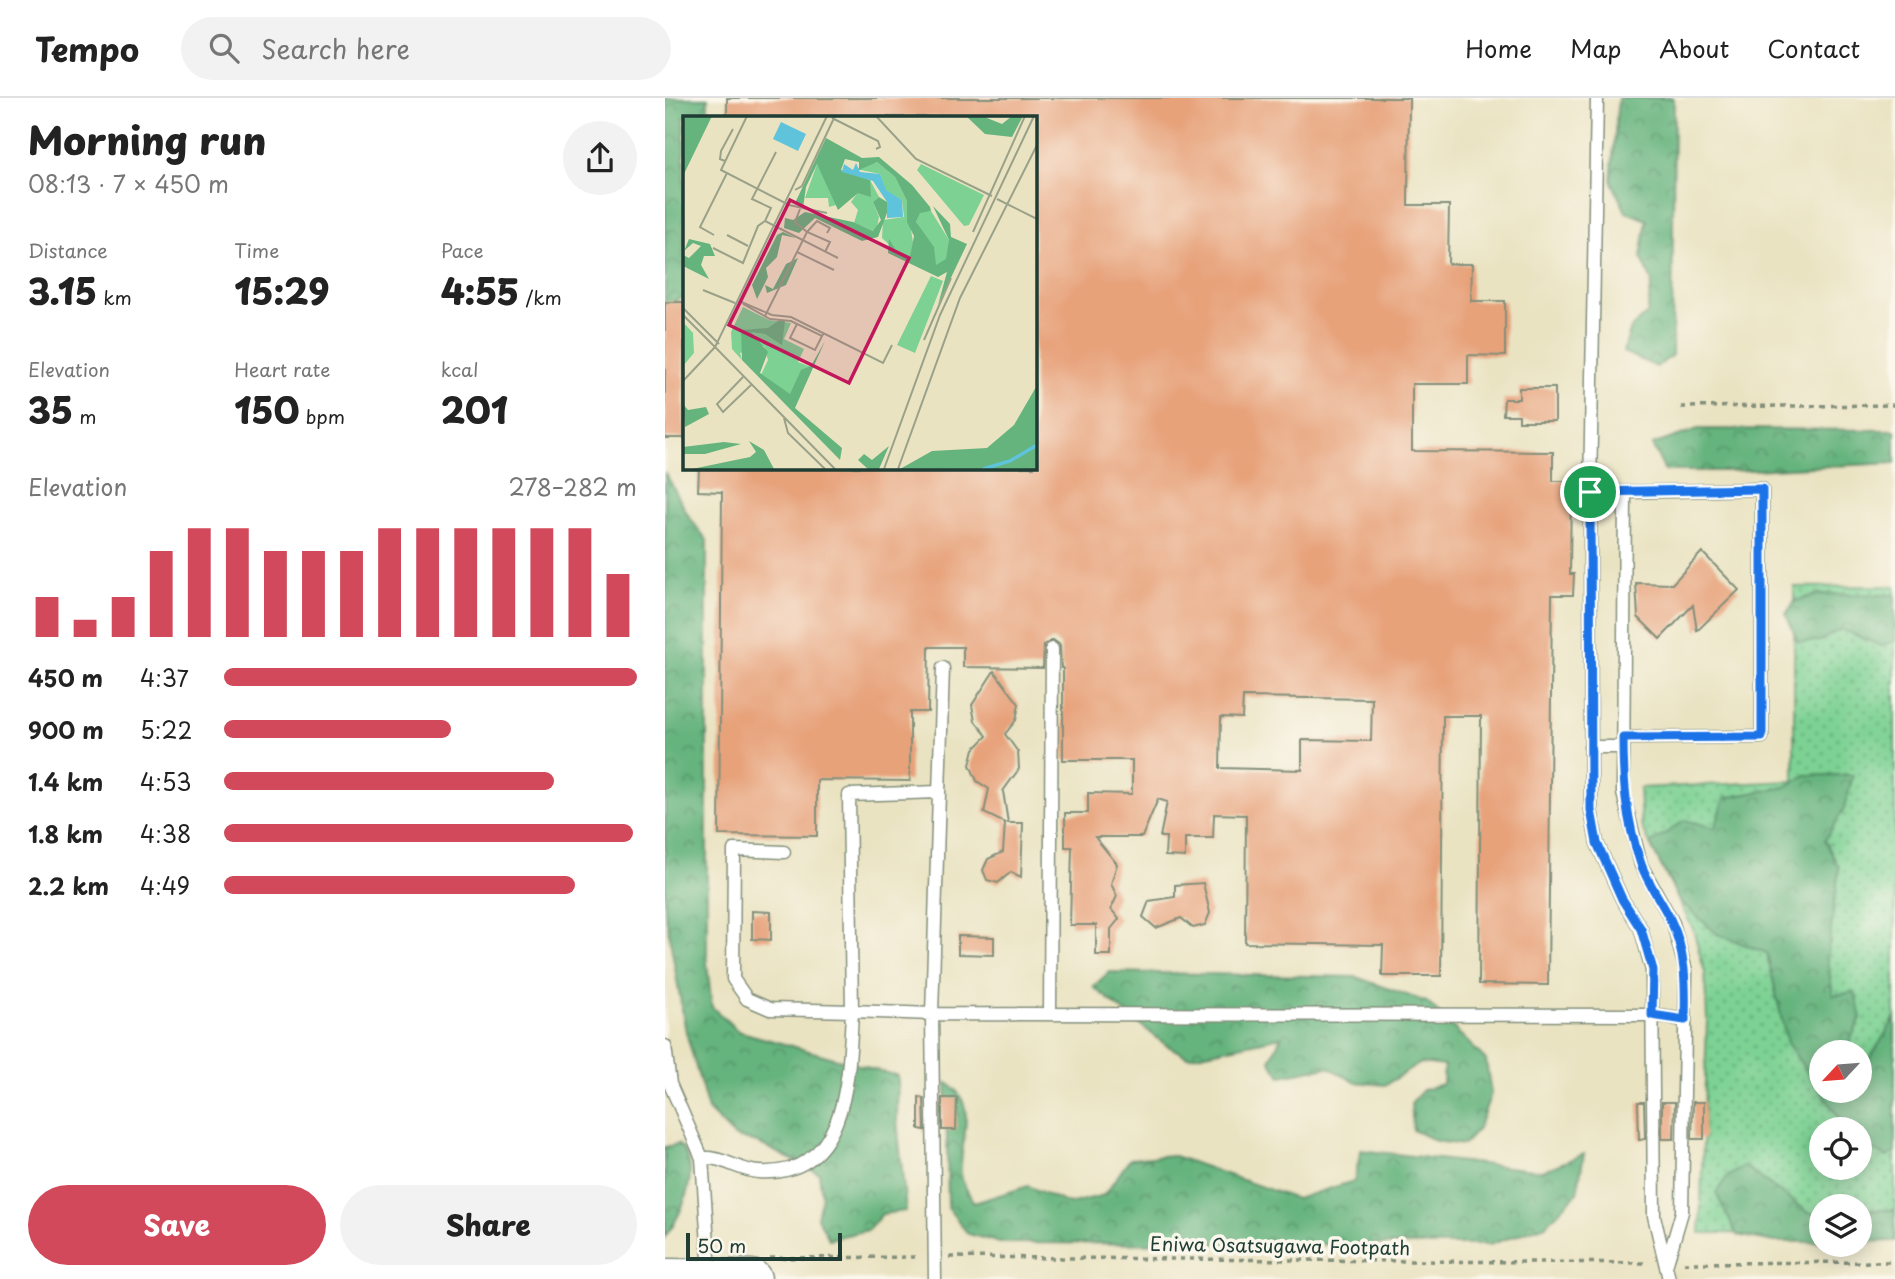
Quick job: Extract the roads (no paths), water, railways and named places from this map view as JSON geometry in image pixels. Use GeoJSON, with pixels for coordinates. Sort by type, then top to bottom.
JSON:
{"type":"FeatureCollection","features":[{"type":"Feature","properties":{"kind":"highway"},"geometry":{"type":"LineString","coordinates":[[665,1279],[705,1279],[757,1268]]}},
{"type":"Feature","properties":{"kind":"lane"},"geometry":{"type":"LineString","coordinates":[[1597,98],[1590,492],[1591,810],[1597,843],[1622,899],[1641,929],[1653,970],[1654,1216],[1669,1279]]}},
{"type":"Feature","properties":{"kind":"lane"},"geometry":{"type":"LineString","coordinates":[[1590,492],[1762,489],[1762,737],[1623,742],[1590,747]]}},
{"type":"Feature","properties":{"kind":"lane"},"geometry":{"type":"LineString","coordinates":[[1625,492],[1623,793],[1641,865],[1672,923],[1686,971],[1682,1212],[1667,1263]]}},
{"type":"Feature","properties":{"kind":"lane"},"geometry":{"type":"LineString","coordinates":[[1050,1014],[1052,649]]}},
{"type":"Feature","properties":{"kind":"lane"},"geometry":{"type":"LineString","coordinates":[[935,1279],[932,1014],[943,668]]}},
{"type":"Feature","properties":{"kind":"lane"},"geometry":{"type":"LineString","coordinates":[[702,1158],[713,1157],[757,1172],[783,1171],[804,1161],[822,1146],[839,1121],[847,1093],[852,1011],[849,795],[939,792]]}},
{"type":"Feature","properties":{"kind":"lane"},"geometry":{"type":"LineString","coordinates":[[785,852],[734,850],[733,979],[747,999],[770,1009],[932,1014],[1652,1015],[1685,1020]]}},
{"type":"Feature","properties":{"kind":"lane"},"geometry":{"type":"LineString","coordinates":[[665,1046],[669,1095],[702,1158],[709,1258],[705,1279]]}}]}
